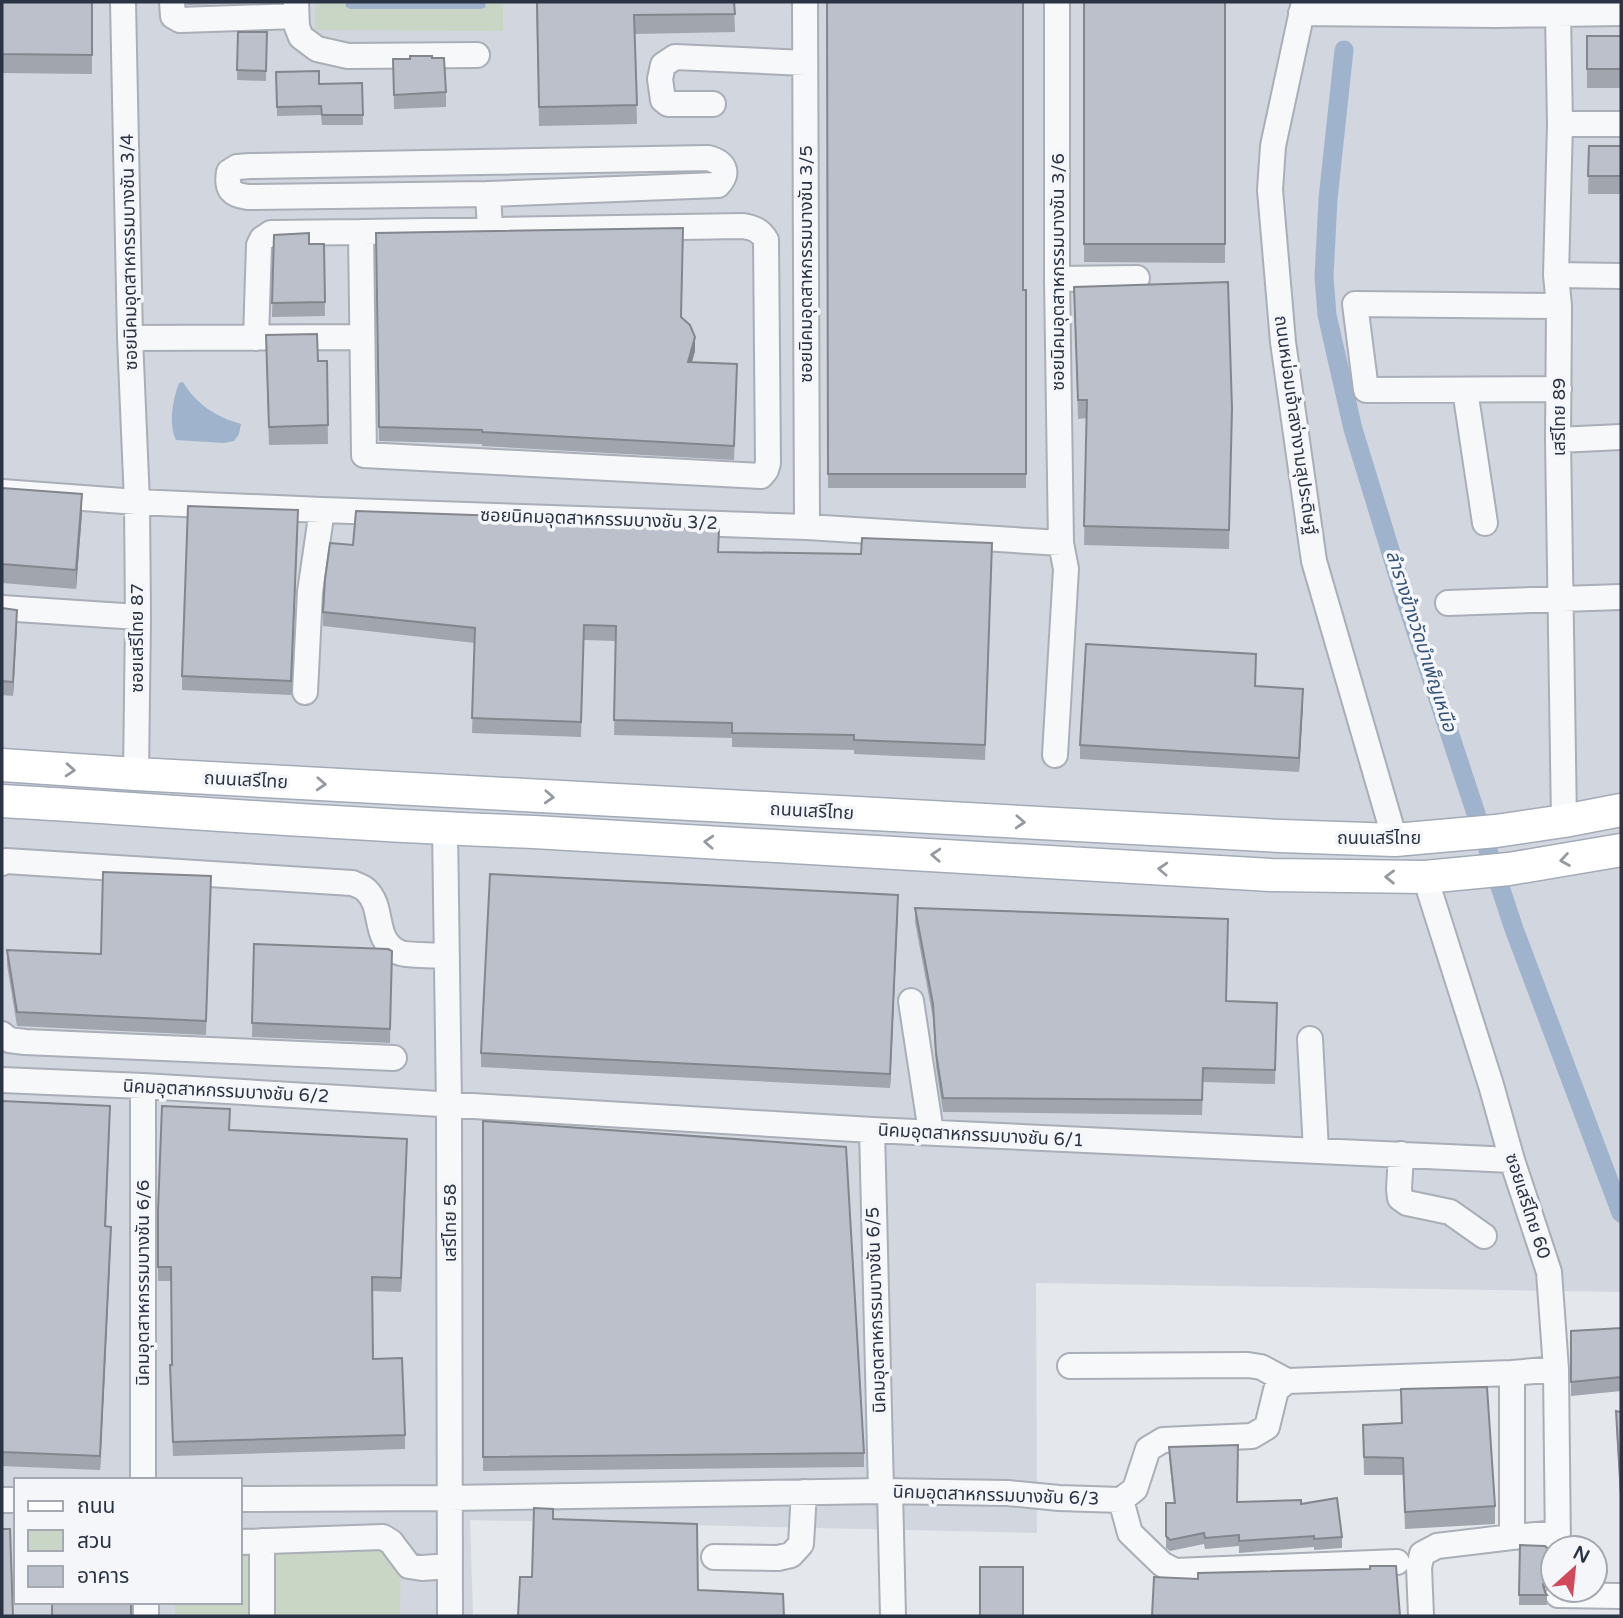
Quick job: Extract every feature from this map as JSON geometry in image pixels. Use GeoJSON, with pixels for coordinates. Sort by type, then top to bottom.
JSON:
{"type":"FeatureCollection","features":[{"type":"Feature","properties":{"kind":"main road","name":"ถนนเสรีไทย"},"geometry":{"type":"LineString","coordinates":[[2,765],[1253,835],[1395,840],[1484,832],[1621,810]]}},
{"type":"Feature","properties":{"kind":"main road"},"geometry":{"type":"LineString","coordinates":[[136,774],[137,808]]}},
{"type":"Feature","properties":{"kind":"main road","name":"ถนนเสรีไทย"},"geometry":{"type":"LineString","coordinates":[[2,801],[445,829],[1271,875],[1425,877],[1496,871],[1621,850]]}},
{"type":"Feature","properties":{"kind":"street","name":"ซอยนิคมอุตสาหกรรมบางชัน 3/4"},"geometry":{"type":"LineString","coordinates":[[123,2],[130,338],[137,502]]}},
{"type":"Feature","properties":{"kind":"street"},"geometry":{"type":"LineString","coordinates":[[172,2],[173,16],[180,20],[296,9],[297,27],[301,37],[317,50],[348,57],[477,55]]}},
{"type":"Feature","properties":{"kind":"street","name":"ซอยนิคมอุตสาหกรรมบางชัน 3/5"},"geometry":{"type":"LineString","coordinates":[[805,2],[807,527]]}},
{"type":"Feature","properties":{"kind":"street","name":"ซอยนิคมอุตสาหกรรมบางชัน 3/6"},"geometry":{"type":"LineString","coordinates":[[1055,755],[1066,569],[1061,543],[1057,2]]}},
{"type":"Feature","properties":{"kind":"street"},"geometry":{"type":"LineString","coordinates":[[1302,7],[1497,8],[1558,14],[1621,13]]}},
{"type":"Feature","properties":{"kind":"street","name":"ถนนหม่อมเจ้าสง่างามสุประดิษฐ์"},"geometry":{"type":"LineString","coordinates":[[1302,7],[1273,146],[1270,190],[1283,342],[1314,561],[1395,840]]}},
{"type":"Feature","properties":{"kind":"street","name":"เสรีไทย 89"},"geometry":{"type":"LineString","coordinates":[[1558,14],[1560,124],[1556,275],[1559,306],[1558,440],[1564,821]]}},
{"type":"Feature","properties":{"kind":"street"},"geometry":{"type":"LineString","coordinates":[[713,104],[668,104],[663,100],[660,79],[663,65],[675,57],[805,63]]}},
{"type":"Feature","properties":{"kind":"street"},"geometry":{"type":"LineString","coordinates":[[1560,124],[1621,124]]}},
{"type":"Feature","properties":{"kind":"street"},"geometry":{"type":"LineString","coordinates":[[641,147],[651,150],[660,159],[708,158],[717,161],[725,172],[724,179],[718,185],[488,194],[248,197],[237,196],[230,190],[227,182],[229,172],[237,167],[523,162],[538,152],[555,149],[641,147]]}},
{"type":"Feature","properties":{"kind":"street"},"geometry":{"type":"LineString","coordinates":[[488,194],[490,230]]}},
{"type":"Feature","properties":{"kind":"street"},"geometry":{"type":"LineString","coordinates":[[256,338],[259,246],[262,239],[271,233],[743,226],[754,228],[762,232],[766,240],[766,470],[761,476],[364,455],[361,232]]}},
{"type":"Feature","properties":{"kind":"street"},"geometry":{"type":"LineString","coordinates":[[1556,275],[1621,276]]}},
{"type":"Feature","properties":{"kind":"street"},"geometry":{"type":"LineString","coordinates":[[1057,279],[1137,278]]}},
{"type":"Feature","properties":{"kind":"street"},"geometry":{"type":"LineString","coordinates":[[1559,306],[1355,304],[1366,390],[1559,389]]}},
{"type":"Feature","properties":{"kind":"street"},"geometry":{"type":"LineString","coordinates":[[130,338],[362,337]]}},
{"type":"Feature","properties":{"kind":"street"},"geometry":{"type":"LineString","coordinates":[[1465,390],[1485,523]]}},
{"type":"Feature","properties":{"kind":"street"},"geometry":{"type":"LineString","coordinates":[[1558,440],[1621,438]]}},
{"type":"Feature","properties":{"kind":"street","name":"ซอยนิคมอุตสาหกรรมบางชัน 3/2"},"geometry":{"type":"LineString","coordinates":[[2,492],[137,502],[807,527],[1061,543]]}},
{"type":"Feature","properties":{"kind":"street","name":"ซอยเสรีไทย 87"},"geometry":{"type":"LineString","coordinates":[[136,774],[137,502]]}},
{"type":"Feature","properties":{"kind":"street"},"geometry":{"type":"LineString","coordinates":[[305,692],[310,592],[322,510]]}},
{"type":"Feature","properties":{"kind":"street"},"geometry":{"type":"LineString","coordinates":[[1448,603],[1621,597]]}},
{"type":"Feature","properties":{"kind":"street"},"geometry":{"type":"LineString","coordinates":[[2,608],[138,617]]}},
{"type":"Feature","properties":{"kind":"street","name":"เสรีไทย 58"},"geometry":{"type":"LineString","coordinates":[[445,829],[449,1105],[450,1616]]}},
{"type":"Feature","properties":{"kind":"street"},"geometry":{"type":"LineString","coordinates":[[2,863],[6,860],[352,883],[365,889],[376,903],[381,933],[387,944],[400,953],[447,956]]}},
{"type":"Feature","properties":{"kind":"street","name":"ซอยเสรีไทย 60"},"geometry":{"type":"LineString","coordinates":[[1425,877],[1549,1272],[1556,1369],[1559,1534]]}},
{"type":"Feature","properties":{"kind":"street"},"geometry":{"type":"LineString","coordinates":[[911,1001],[931,1132]]}},
{"type":"Feature","properties":{"kind":"street"},"geometry":{"type":"LineString","coordinates":[[2,1034],[9,1040],[25,1042],[394,1058]]}},
{"type":"Feature","properties":{"kind":"street"},"geometry":{"type":"LineString","coordinates":[[1310,1039],[1316,1150]]}},
{"type":"Feature","properties":{"kind":"street","name":"นิคมอุตสาหกรรมบางชัน 6/2"},"geometry":{"type":"LineString","coordinates":[[2,1080],[449,1105]]}},
{"type":"Feature","properties":{"kind":"street","name":"นิคมอุตสาหกรรมบางชัน 6/6"},"geometry":{"type":"LineString","coordinates":[[143,1086],[143,1478]]}},
{"type":"Feature","properties":{"kind":"street","name":"นิคมอุตสาหกรรมบางชัน 6/1"},"geometry":{"type":"LineString","coordinates":[[449,1105],[872,1129],[1512,1160]]}},
{"type":"Feature","properties":{"kind":"street","name":"นิคมอุตสาหกรรมบางชัน 6/5"},"geometry":{"type":"LineString","coordinates":[[872,1129],[893,1616]]}},
{"type":"Feature","properties":{"kind":"street"},"geometry":{"type":"LineString","coordinates":[[1401,1154],[1400,1198],[1407,1203],[1450,1212],[1483,1236]]}},
{"type":"Feature","properties":{"kind":"street"},"geometry":{"type":"LineString","coordinates":[[1070,1366],[1248,1365],[1261,1367],[1287,1381],[1556,1369]]}},
{"type":"Feature","properties":{"kind":"street"},"geometry":{"type":"LineString","coordinates":[[1512,1373],[1512,1536]]}},
{"type":"Feature","properties":{"kind":"street","name":"นิคมอุตสาหกรรมบางชัน 6/3"},"geometry":{"type":"LineString","coordinates":[[242,1499],[886,1491],[1008,1493],[1121,1500],[1135,1489],[1148,1449],[1163,1440],[1252,1436],[1267,1427],[1276,1390],[1287,1381]]}},
{"type":"Feature","properties":{"kind":"street"},"geometry":{"type":"LineString","coordinates":[[714,1557],[778,1558],[791,1555],[801,1544],[804,1493]]}},
{"type":"Feature","properties":{"kind":"street"},"geometry":{"type":"LineString","coordinates":[[1121,1500],[1130,1532],[1162,1564],[1175,1571],[1397,1562]]}},
{"type":"Feature","properties":{"kind":"street"},"geometry":{"type":"LineString","coordinates":[[262,1616],[251,1542],[383,1536],[391,1542],[409,1566],[450,1566]]}},
{"type":"Feature","properties":{"kind":"street"},"geometry":{"type":"LineString","coordinates":[[1421,1616],[1419,1567],[1422,1554],[1437,1546],[1512,1536],[1539,1539]]}},
{"type":"Feature","properties":{"kind":"shaded area"},"geometry":{"type":"Polygon","coordinates":[[[2,2],[1621,2],[1621,1292],[1036,1283],[1037,1533],[470,1520],[473,1616],[2,1616],[2,2]]]}},
{"type":"Feature","properties":{"kind":"green space"},"geometry":{"type":"Polygon","coordinates":[[[315,2],[345,2],[346,7],[485,8],[486,2],[503,2],[503,31],[315,30],[315,2]]]}},
{"type":"Feature","properties":{"kind":"green space"},"geometry":{"type":"Polygon","coordinates":[[[242,1543],[401,1546],[400,1616],[175,1616],[175,1604],[242,1604],[242,1543]]]}},
{"type":"Feature","properties":{"kind":"water"},"geometry":{"type":"Polygon","coordinates":[[[345,2],[486,2],[485,8],[480,9],[350,9],[345,2]]]}},
{"type":"Feature","properties":{"kind":"water"},"geometry":{"type":"Polygon","coordinates":[[[183,382],[194,397],[208,409],[241,424],[234,441],[224,443],[176,440],[172,427],[172,412],[179,383],[183,382]]]}},
{"type":"Feature","properties":{"kind":"building"},"geometry":{"type":"Polygon","coordinates":[[[2,2],[92,2],[92,55],[2,54],[2,2]]]}},
{"type":"Feature","properties":{"kind":"building"},"geometry":{"type":"Polygon","coordinates":[[[537,2],[734,2],[735,14],[634,15],[637,105],[539,107],[537,2]]]}},
{"type":"Feature","properties":{"kind":"building"},"geometry":{"type":"Polygon","coordinates":[[[827,2],[1023,2],[1026,474],[828,474],[827,2]]]}},
{"type":"Feature","properties":{"kind":"building"},"geometry":{"type":"Polygon","coordinates":[[[1084,2],[1225,2],[1225,244],[1084,244],[1084,2]]]}},
{"type":"Feature","properties":{"kind":"building"},"geometry":{"type":"Polygon","coordinates":[[[238,32],[267,32],[266,71],[237,70],[238,32]]]}},
{"type":"Feature","properties":{"kind":"building"},"geometry":{"type":"Polygon","coordinates":[[[1587,36],[1621,36],[1621,69],[1587,69],[1587,36]]]}},
{"type":"Feature","properties":{"kind":"building"},"geometry":{"type":"Polygon","coordinates":[[[410,56],[444,58],[446,92],[394,95],[393,59],[410,59],[410,56]]]}},
{"type":"Feature","properties":{"kind":"building"},"geometry":{"type":"Polygon","coordinates":[[[319,71],[319,84],[362,83],[363,115],[322,115],[321,106],[277,107],[276,72],[319,71]]]}},
{"type":"Feature","properties":{"kind":"building"},"geometry":{"type":"Polygon","coordinates":[[[1589,146],[1621,146],[1621,176],[1588,176],[1589,146]]]}},
{"type":"Feature","properties":{"kind":"building"},"geometry":{"type":"Polygon","coordinates":[[[683,228],[681,317],[690,325],[695,337],[688,362],[737,364],[734,446],[482,430],[379,427],[376,233],[683,228]]]}},
{"type":"Feature","properties":{"kind":"building"},"geometry":{"type":"Polygon","coordinates":[[[309,233],[309,244],[324,244],[325,302],[272,303],[274,235],[309,233]]]}},
{"type":"Feature","properties":{"kind":"building"},"geometry":{"type":"Polygon","coordinates":[[[1228,282],[1232,409],[1229,530],[1084,526],[1087,400],[1078,400],[1074,287],[1228,282]]]}},
{"type":"Feature","properties":{"kind":"building"},"geometry":{"type":"Polygon","coordinates":[[[317,334],[318,361],[327,361],[328,425],[269,427],[266,335],[317,334]]]}},
{"type":"Feature","properties":{"kind":"building"},"geometry":{"type":"Polygon","coordinates":[[[2,488],[82,494],[76,570],[2,564],[2,488]]]}},
{"type":"Feature","properties":{"kind":"building"},"geometry":{"type":"Polygon","coordinates":[[[188,506],[298,510],[291,681],[182,676],[188,506]]]}},
{"type":"Feature","properties":{"kind":"building"},"geometry":{"type":"Polygon","coordinates":[[[356,511],[588,519],[587,526],[719,529],[718,552],[861,554],[862,538],[992,543],[985,745],[854,740],[854,735],[732,733],[732,723],[614,720],[616,626],[584,625],[581,722],[472,718],[475,628],[323,612],[330,543],[353,545],[356,511]]]}},
{"type":"Feature","properties":{"kind":"building"},"geometry":{"type":"Polygon","coordinates":[[[2,608],[17,610],[13,682],[2,681],[2,608]]]}},
{"type":"Feature","properties":{"kind":"building"},"geometry":{"type":"Polygon","coordinates":[[[1086,644],[1256,654],[1255,686],[1303,689],[1299,758],[1080,745],[1086,644]]]}},
{"type":"Feature","properties":{"kind":"building"},"geometry":{"type":"Polygon","coordinates":[[[103,872],[211,876],[206,1021],[17,1012],[7,950],[101,954],[103,872]]]}},
{"type":"Feature","properties":{"kind":"building"},"geometry":{"type":"Polygon","coordinates":[[[490,874],[898,895],[890,1074],[481,1053],[490,874]]]}},
{"type":"Feature","properties":{"kind":"building"},"geometry":{"type":"Polygon","coordinates":[[[915,908],[1228,919],[1226,1001],[1277,1003],[1275,1070],[1203,1068],[1202,1100],[943,1098],[936,1053],[933,1004],[915,908]]]}},
{"type":"Feature","properties":{"kind":"building"},"geometry":{"type":"Polygon","coordinates":[[[254,944],[392,951],[390,1029],[252,1023],[254,944]]]}},
{"type":"Feature","properties":{"kind":"building"},"geometry":{"type":"Polygon","coordinates":[[[2,1101],[110,1106],[105,1226],[111,1227],[100,1456],[2,1452],[2,1101]]]}},
{"type":"Feature","properties":{"kind":"building"},"geometry":{"type":"Polygon","coordinates":[[[162,1106],[230,1109],[229,1130],[407,1139],[401,1278],[372,1277],[373,1359],[402,1358],[405,1435],[173,1442],[170,1365],[171,1267],[158,1267],[162,1106]]]}},
{"type":"Feature","properties":{"kind":"building"},"geometry":{"type":"Polygon","coordinates":[[[483,1121],[846,1147],[864,1453],[483,1457],[483,1121]]]}},
{"type":"Feature","properties":{"kind":"building"},"geometry":{"type":"Polygon","coordinates":[[[1621,1328],[1621,1377],[1571,1382],[1571,1331],[1621,1328]]]}},
{"type":"Feature","properties":{"kind":"building"},"geometry":{"type":"Polygon","coordinates":[[[1487,1387],[1495,1506],[1405,1512],[1403,1458],[1364,1457],[1363,1425],[1402,1423],[1401,1389],[1487,1387]]]}},
{"type":"Feature","properties":{"kind":"building"},"geometry":{"type":"Polygon","coordinates":[[[1616,1411],[1621,1412],[1621,1496],[1616,1411]]]}},
{"type":"Feature","properties":{"kind":"building"},"geometry":{"type":"Polygon","coordinates":[[[1238,1445],[1237,1502],[1301,1500],[1301,1504],[1337,1498],[1342,1537],[1239,1541],[1239,1535],[1205,1538],[1204,1533],[1170,1540],[1166,1536],[1166,1503],[1175,1503],[1169,1447],[1238,1445]]]}},
{"type":"Feature","properties":{"kind":"building"},"geometry":{"type":"Polygon","coordinates":[[[534,1508],[553,1509],[553,1519],[697,1524],[698,1590],[783,1594],[784,1616],[518,1616],[520,1577],[532,1577],[534,1508]]]}},
{"type":"Feature","properties":{"kind":"building"},"geometry":{"type":"Polygon","coordinates":[[[2,1529],[10,1529],[13,1616],[2,1616],[2,1529]]]}},
{"type":"Feature","properties":{"kind":"building"},"geometry":{"type":"Polygon","coordinates":[[[1520,1545],[1539,1546],[1539,1595],[1519,1595],[1520,1545]]]}},
{"type":"Feature","properties":{"kind":"building"},"geometry":{"type":"Polygon","coordinates":[[[1370,1566],[1396,1566],[1400,1616],[1152,1616],[1154,1577],[1198,1579],[1198,1573],[1370,1569],[1370,1566]]]}},
{"type":"Feature","properties":{"kind":"building"},"geometry":{"type":"Polygon","coordinates":[[[980,1567],[1023,1567],[1023,1616],[980,1616],[980,1567]]]}},
{"type":"Feature","properties":{"kind":"building"},"geometry":{"type":"Polygon","coordinates":[[[52,1604],[131,1604],[131,1616],[52,1616],[52,1604]]]}},
{"type":"Feature","properties":{"kind":"waterway","name":"ลำรางข้างวัดบำเพ็ญเหนือ"},"geometry":{"type":"LineString","coordinates":[[1344,50],[1328,199],[1324,277],[1327,315],[1353,429],[1402,589],[1514,929],[1621,1213]]}}]}
